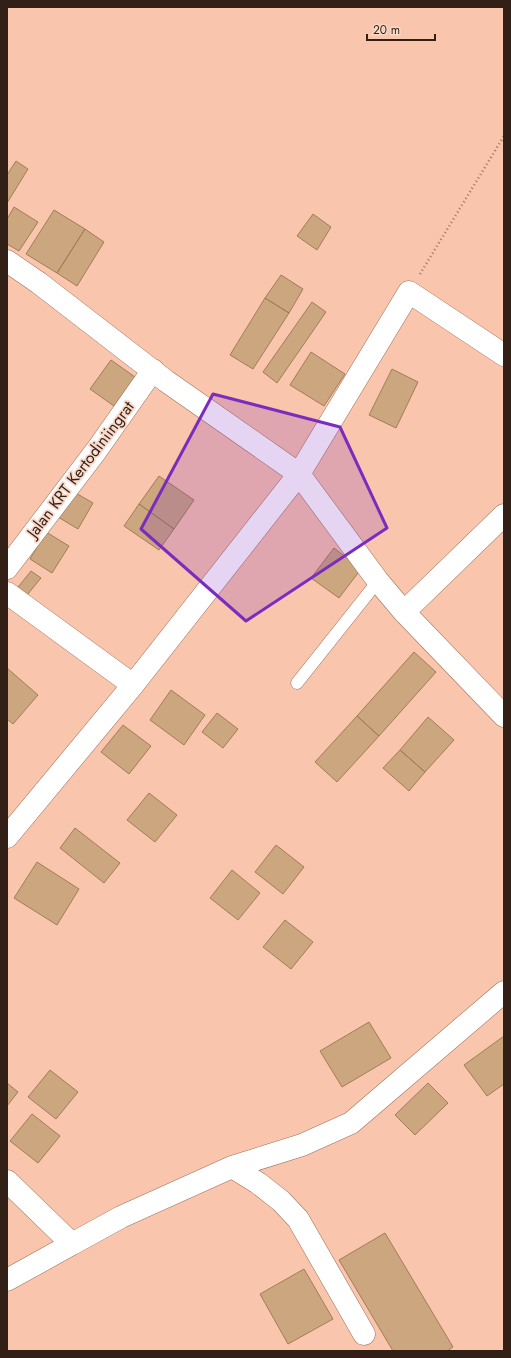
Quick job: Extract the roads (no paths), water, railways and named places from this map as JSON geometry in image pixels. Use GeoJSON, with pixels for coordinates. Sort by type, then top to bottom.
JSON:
{"type":"FeatureCollection","features":[{"type":"Feature","properties":{"kind":"street"},"geometry":{"type":"LineString","coordinates":[[7,261],[38,282],[153,370],[299,474],[378,581],[404,612],[504,716]]}},
{"type":"Feature","properties":{"kind":"street"},"geometry":{"type":"LineString","coordinates":[[7,837],[133,685],[299,474],[410,292],[504,355]]}},
{"type":"Feature","properties":{"kind":"street","name":"Jalan KRT Kertodiniingrat"},"geometry":{"type":"LineString","coordinates":[[7,568],[96,450],[153,370]]}},
{"type":"Feature","properties":{"kind":"street"},"geometry":{"type":"LineString","coordinates":[[404,612],[504,515]]}},
{"type":"Feature","properties":{"kind":"street"},"geometry":{"type":"LineString","coordinates":[[7,593],[133,685]]}},
{"type":"Feature","properties":{"kind":"street"},"geometry":{"type":"LineString","coordinates":[[7,1280],[121,1217],[232,1167],[302,1145],[351,1123],[504,992]]}},
{"type":"Feature","properties":{"kind":"street"},"geometry":{"type":"LineString","coordinates":[[232,1167],[258,1183],[298,1219],[364,1334]]}},
{"type":"Feature","properties":{"kind":"street"},"geometry":{"type":"LineString","coordinates":[[7,1181],[72,1244]]}},
{"type":"Feature","properties":{"kind":"lane"},"geometry":{"type":"LineString","coordinates":[[297,683],[378,581]]}}]}
